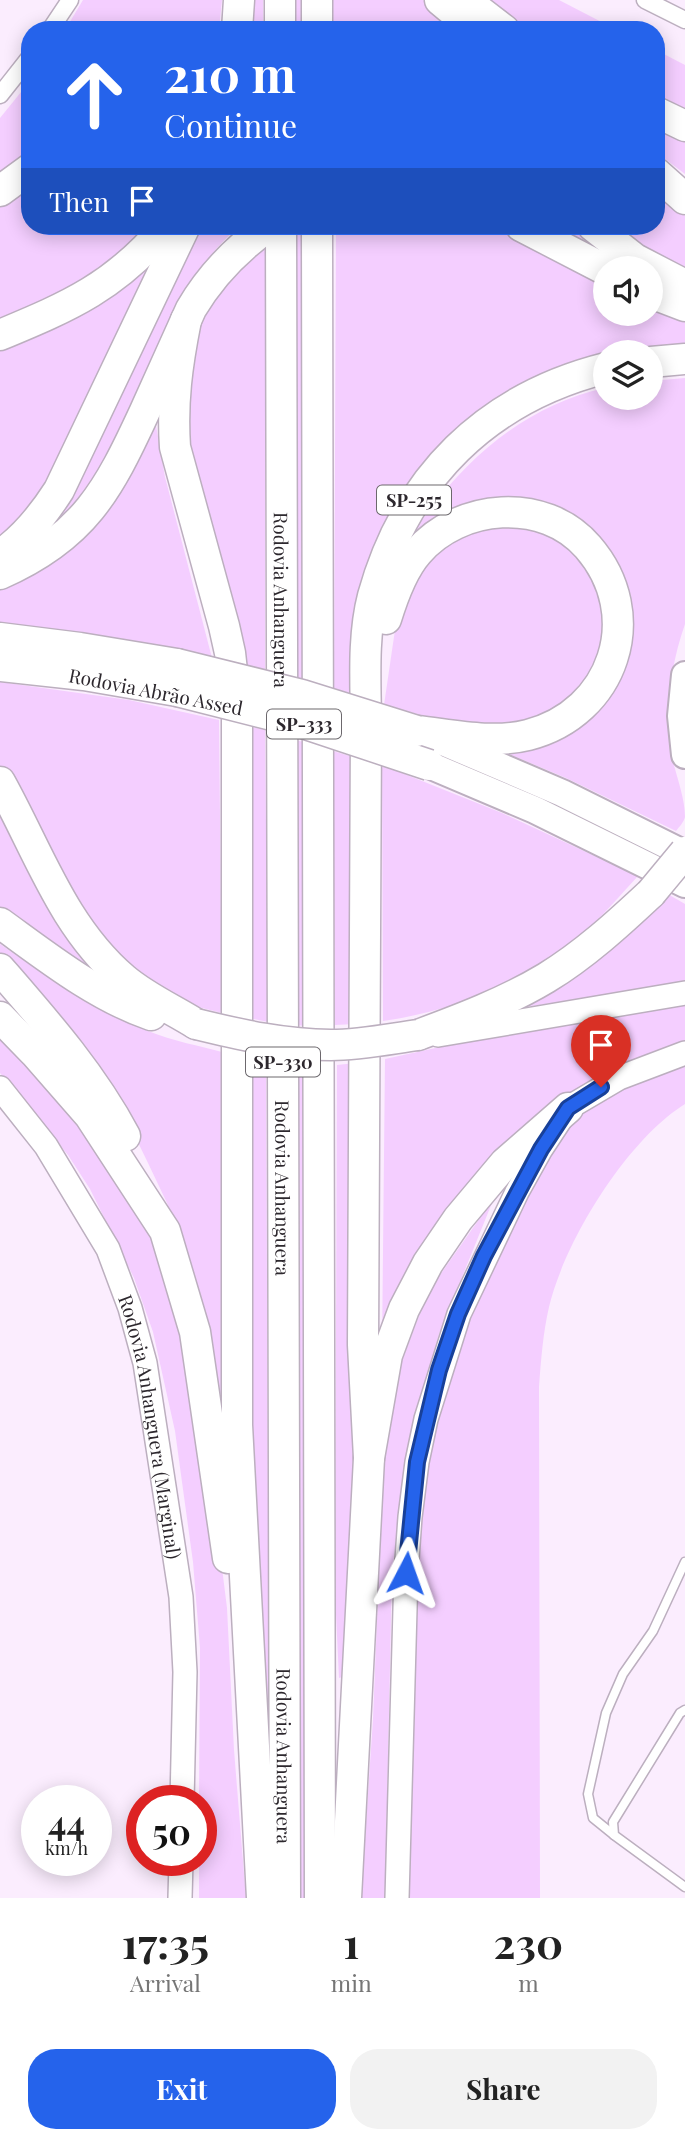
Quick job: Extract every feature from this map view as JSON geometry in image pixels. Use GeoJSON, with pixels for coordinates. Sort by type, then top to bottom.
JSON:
{"type":"FeatureCollection","features":[{"type":"Feature","properties":{"kind":"highway"},"geometry":{"type":"LineString","coordinates":[[238,21],[239,0]]}},
{"type":"Feature","properties":{"kind":"highway"},"geometry":{"type":"LineString","coordinates":[[280,0],[280,21]]}},
{"type":"Feature","properties":{"kind":"highway"},"geometry":{"type":"LineString","coordinates":[[317,0],[317,21]]}},
{"type":"Feature","properties":{"kind":"highway"},"geometry":{"type":"LineString","coordinates":[[440,0],[466,21]]}},
{"type":"Feature","properties":{"kind":"highway"},"geometry":{"type":"LineString","coordinates":[[465,0],[492,21]]}},
{"type":"Feature","properties":{"kind":"highway"},"geometry":{"type":"LineString","coordinates":[[665,116],[685,126]]}},
{"type":"Feature","properties":{"kind":"highway"},"geometry":{"type":"LineString","coordinates":[[0,191],[21,176]]}},
{"type":"Feature","properties":{"kind":"highway"},"geometry":{"type":"LineString","coordinates":[[665,181],[685,199]]}},
{"type":"Feature","properties":{"kind":"highway"},"geometry":{"type":"LineString","coordinates":[[0,335],[69,306],[96,290],[138,256],[158,235]]}},
{"type":"Feature","properties":{"kind":"highway"},"geometry":{"type":"LineString","coordinates":[[0,555],[28,532],[47,510],[59,490],[181,235]]}},
{"type":"Feature","properties":{"kind":"highway"},"geometry":{"type":"LineString","coordinates":[[0,574],[61,538],[92,508],[116,472],[206,284],[225,262],[258,235]]}},
{"type":"Feature","properties":{"kind":"highway","name":"Rodovia Anhanguera"},"geometry":{"type":"LineString","coordinates":[[281,235],[285,1898]]}},
{"type":"Feature","properties":{"kind":"highway","name":"Rodovia Anhanguera"},"geometry":{"type":"LineString","coordinates":[[317,235],[320,1898]]}},
{"type":"Feature","properties":{"kind":"highway"},"geometry":{"type":"LineString","coordinates":[[538,235],[593,263]]}},
{"type":"Feature","properties":{"kind":"highway"},"geometry":{"type":"LineString","coordinates":[[604,235],[635,259],[685,285]]}},
{"type":"Feature","properties":{"kind":"highway"},"geometry":{"type":"LineString","coordinates":[[663,298],[685,306]]}},
{"type":"Feature","properties":{"kind":"highway"},"geometry":{"type":"LineString","coordinates":[[189,315],[175,379],[175,447],[224,626],[237,716],[237,1425],[262,1898]]}},
{"type":"Feature","properties":{"kind":"highway"},"geometry":{"type":"LineString","coordinates":[[663,361],[685,359]]}},
{"type":"Feature","properties":{"kind":"highway","name":"SP-255"},"geometry":{"type":"LineString","coordinates":[[366,729],[367,636],[373,597],[392,546],[414,500],[446,458],[499,413],[554,385],[593,372]]}},
{"type":"Feature","properties":{"kind":"highway","name":"Rodovia Abrão Assed"},"geometry":{"type":"LineString","coordinates":[[0,666],[84,676],[177,678],[302,695],[417,730],[483,738],[516,737],[555,725],[588,701],[605,677],[611,663],[616,647],[615,600],[608,579],[586,544],[569,531],[540,517],[500,512],[468,517],[427,543],[416,554],[392,600],[385,621],[366,729]]}},
{"type":"Feature","properties":{"kind":"highway","name":"Rodovia Abrão Assed"},"geometry":{"type":"LineString","coordinates":[[0,638],[80,648],[177,678],[429,765]]}},
{"type":"Feature","properties":{"kind":"highway"},"geometry":{"type":"LineString","coordinates":[[346,1898],[369,1458],[363,1345],[366,729]]}},
{"type":"Feature","properties":{"kind":"highway"},"geometry":{"type":"LineString","coordinates":[[0,782],[56,895],[86,939],[126,981],[196,1024]]}},
{"type":"Feature","properties":{"kind":"highway"},"geometry":{"type":"LineString","coordinates":[[0,923],[66,971],[144,1013],[248,1037],[308,1044],[353,1044],[418,1035],[491,1006],[548,977],[626,916],[651,893],[685,853]]}},
{"type":"Feature","properties":{"kind":"highway"},"geometry":{"type":"LineString","coordinates":[[0,969],[68,1048],[97,1089],[145,1177],[165,1231],[195,1332],[223,1529],[252,1682]]}},
{"type":"Feature","properties":{"kind":"highway"},"geometry":{"type":"LineString","coordinates":[[0,1017],[90,1116],[165,1231]]}},
{"type":"Feature","properties":{"kind":"highway"},"geometry":{"type":"LineString","coordinates":[[369,1458],[387,1355],[404,1309],[428,1263],[458,1219],[505,1163],[568,1108]]}},
{"type":"Feature","properties":{"kind":"main road"},"geometry":{"type":"LineString","coordinates":[[685,675],[681,716],[685,755]]}},
{"type":"Feature","properties":{"kind":"main road"},"geometry":{"type":"LineString","coordinates":[[417,730],[562,793],[685,853]]}},
{"type":"Feature","properties":{"kind":"main road"},"geometry":{"type":"LineString","coordinates":[[429,765],[557,820],[685,884]]}},
{"type":"Feature","properties":{"kind":"main road"},"geometry":{"type":"LineString","coordinates":[[418,1035],[449,1035],[685,993]]}},
{"type":"Feature","properties":{"kind":"main road"},"geometry":{"type":"LineString","coordinates":[[397,1898],[406,1573],[417,1462],[426,1419],[458,1314],[484,1256],[541,1149],[568,1108],[619,1078],[685,1053]]}},
{"type":"Feature","properties":{"kind":"main road","name":"Rodovia Anhanguera (Marginal)"},"geometry":{"type":"LineString","coordinates":[[0,1088],[46,1146],[108,1249],[130,1308],[145,1363],[181,1597],[185,1672],[182,1785]]}},
{"type":"Feature","properties":{"kind":"main road"},"geometry":{"type":"LineString","coordinates":[[180,1898],[181,1876]]}},
{"type":"Feature","properties":{"kind":"street"},"geometry":{"type":"LineString","coordinates":[[56,21],[70,0]]}},
{"type":"Feature","properties":{"kind":"street"},"geometry":{"type":"LineString","coordinates":[[645,0],[685,20]]}},
{"type":"Feature","properties":{"kind":"street"},"geometry":{"type":"LineString","coordinates":[[0,95],[21,68]]}},
{"type":"Feature","properties":{"kind":"lane"},"geometry":{"type":"LineString","coordinates":[[685,1562],[653,1631],[623,1674],[606,1713],[588,1794],[593,1818],[685,1887]]}},
{"type":"Feature","properties":{"kind":"lane"},"geometry":{"type":"LineString","coordinates":[[614,1835],[613,1822],[680,1713],[685,1710]]}},
{"type":"Feature","properties":{"kind":"shaded area"},"geometry":{"type":"Polygon","coordinates":[[[83,0],[222,0],[220,21],[70,21],[83,0]]]}},
{"type":"Feature","properties":{"kind":"shaded area"},"geometry":{"type":"Polygon","coordinates":[[[249,0],[263,0],[263,21],[248,21],[249,0]]]}},
{"type":"Feature","properties":{"kind":"shaded area"},"geometry":{"type":"Polygon","coordinates":[[[291,0],[305,0],[305,21],[291,21],[291,0]]]}},
{"type":"Feature","properties":{"kind":"shaded area"},"geometry":{"type":"Polygon","coordinates":[[[333,0],[423,0],[445,21],[333,21],[333,0]]]}},
{"type":"Feature","properties":{"kind":"shaded area"},"geometry":{"type":"Polygon","coordinates":[[[479,0],[559,0],[600,21],[509,21],[479,0]]]}},
{"type":"Feature","properties":{"kind":"shaded area"},"geometry":{"type":"Polygon","coordinates":[[[665,55],[685,65],[685,114],[665,104],[665,55]]]}},
{"type":"Feature","properties":{"kind":"shaded area"},"geometry":{"type":"Polygon","coordinates":[[[21,92],[21,157],[0,172],[0,118],[21,92]]]}},
{"type":"Feature","properties":{"kind":"shaded area"},"geometry":{"type":"Polygon","coordinates":[[[665,125],[685,135],[685,174],[665,159],[665,125]]]}},
{"type":"Feature","properties":{"kind":"shaded area"},"geometry":{"type":"Polygon","coordinates":[[[21,188],[21,235],[141,235],[83,283],[0,320],[0,203],[21,188]]]}},
{"type":"Feature","properties":{"kind":"shaded area"},"geometry":{"type":"Polygon","coordinates":[[[665,197],[685,216],[685,276],[663,263],[663,256],[652,256],[618,235],[665,235],[665,197]]]}},
{"type":"Feature","properties":{"kind":"shaded area"},"geometry":{"type":"Polygon","coordinates":[[[187,235],[229,235],[211,255],[188,288],[116,455],[59,531],[33,534],[187,235]]]}},
{"type":"Feature","properties":{"kind":"shaded area"},"geometry":{"type":"Polygon","coordinates":[[[293,235],[305,235],[306,682],[292,678],[293,235]]]}},
{"type":"Feature","properties":{"kind":"shaded area"},"geometry":{"type":"Polygon","coordinates":[[[336,235],[511,235],[593,277],[593,326],[663,326],[663,310],[685,318],[685,349],[663,350],[663,340],[593,340],[593,365],[424,465],[387,518],[361,585],[355,616],[351,694],[334,689],[336,235]]]}},
{"type":"Feature","properties":{"kind":"shaded area"},"geometry":{"type":"Polygon","coordinates":[[[571,235],[586,235],[602,251],[571,235]]]}},
{"type":"Feature","properties":{"kind":"shaded area"},"geometry":{"type":"Polygon","coordinates":[[[265,244],[265,671],[241,664],[189,462],[188,363],[202,318],[227,277],[265,244]]]}},
{"type":"Feature","properties":{"kind":"shaded area"},"geometry":{"type":"Polygon","coordinates":[[[159,251],[66,468],[0,542],[0,345],[159,251]]]}},
{"type":"Feature","properties":{"kind":"shaded area"},"geometry":{"type":"Polygon","coordinates":[[[685,378],[685,624],[671,680],[669,708],[670,747],[685,817],[676,831],[566,778],[511,755],[510,746],[553,734],[625,623],[548,513],[409,539],[447,488],[492,444],[518,425],[545,409],[593,391],[593,410],[663,410],[663,380],[685,378]]]}},
{"type":"Feature","properties":{"kind":"shaded area"},"geometry":{"type":"Polygon","coordinates":[[[154,414],[165,477],[212,658],[72,632],[0,623],[0,581],[27,569],[154,414]]]}},
{"type":"Feature","properties":{"kind":"shaded area"},"geometry":{"type":"Polygon","coordinates":[[[469,527],[531,527],[569,546],[593,574],[609,635],[590,685],[532,726],[470,728],[384,705],[395,630],[425,560],[469,527]]]}},
{"type":"Feature","properties":{"kind":"shaded area"},"geometry":{"type":"Polygon","coordinates":[[[0,682],[129,700],[219,720],[222,1013],[186,1004],[156,989],[96,941],[0,770],[0,682]]]}},
{"type":"Feature","properties":{"kind":"shaded area"},"geometry":{"type":"Polygon","coordinates":[[[248,726],[265,730],[268,1022],[249,1018],[248,726]]]}},
{"type":"Feature","properties":{"kind":"shaded area"},"geometry":{"type":"Polygon","coordinates":[[[292,739],[307,743],[310,1026],[291,1025],[292,739]]]}},
{"type":"Feature","properties":{"kind":"shaded area"},"geometry":{"type":"Polygon","coordinates":[[[333,751],[353,757],[355,1024],[335,1025],[333,751]]]}},
{"type":"Feature","properties":{"kind":"shaded area"},"geometry":{"type":"Polygon","coordinates":[[[382,765],[502,813],[638,876],[590,927],[568,946],[519,977],[466,1001],[383,1021],[382,765]]]}},
{"type":"Feature","properties":{"kind":"shaded area"},"geometry":{"type":"Polygon","coordinates":[[[0,802],[125,992],[0,915],[0,802]]]}},
{"type":"Feature","properties":{"kind":"shaded area"},"geometry":{"type":"Polygon","coordinates":[[[666,893],[685,904],[685,984],[524,1007],[574,976],[666,893]]]}},
{"type":"Feature","properties":{"kind":"shaded area"},"geometry":{"type":"Polygon","coordinates":[[[0,944],[72,992],[128,1023],[167,1038],[226,1053],[222,1416],[181,1243],[167,1203],[130,1126],[0,957],[0,944]]]}},
{"type":"Feature","properties":{"kind":"shaded area"},"geometry":{"type":"Polygon","coordinates":[[[685,1003],[685,1043],[616,1068],[553,1105],[382,1349],[385,1059],[518,1030],[685,1003]]]}},
{"type":"Feature","properties":{"kind":"shaded area"},"geometry":{"type":"Polygon","coordinates":[[[0,1030],[53,1082],[145,1223],[175,1303],[220,1552],[227,1608],[234,1750],[246,1898],[199,1898],[199,1876],[217,1876],[217,1785],[199,1785],[200,1648],[193,1562],[175,1431],[153,1332],[134,1278],[90,1189],[68,1155],[0,1073],[0,1030]]]}},
{"type":"Feature","properties":{"kind":"shaded area"},"geometry":{"type":"Polygon","coordinates":[[[249,1057],[266,1059],[269,1745],[262,1745],[250,1527],[249,1057]]]}},
{"type":"Feature","properties":{"kind":"shaded area"},"geometry":{"type":"Polygon","coordinates":[[[685,1059],[685,1104],[663,1120],[642,1141],[601,1194],[569,1252],[557,1281],[545,1327],[539,1387],[540,1898],[408,1898],[415,1577],[421,1513],[429,1456],[464,1328],[491,1261],[559,1134],[580,1115],[613,1092],[685,1059]]]}},
{"type":"Feature","properties":{"kind":"shaded area"},"geometry":{"type":"Polygon","coordinates":[[[293,1063],[308,1063],[309,1898],[293,1898],[293,1063]]]}},
{"type":"Feature","properties":{"kind":"shaded area"},"geometry":{"type":"Polygon","coordinates":[[[356,1063],[353,1483],[347,1676],[339,1678],[335,1594],[337,1065],[356,1063]]]}},
{"type":"Feature","properties":{"kind":"shaded area"},"geometry":{"type":"Polygon","coordinates":[[[494,1198],[439,1334],[421,1398],[401,1497],[392,1573],[385,1898],[361,1898],[373,1719],[384,1447],[396,1377],[428,1292],[494,1198]]]}},
{"type":"Feature","properties":{"kind":"route"},"geometry":{"type":"LineString","coordinates":[[406,1573],[417,1462],[439,1370],[458,1314],[484,1256],[541,1149],[568,1108],[601,1087]]}}]}
